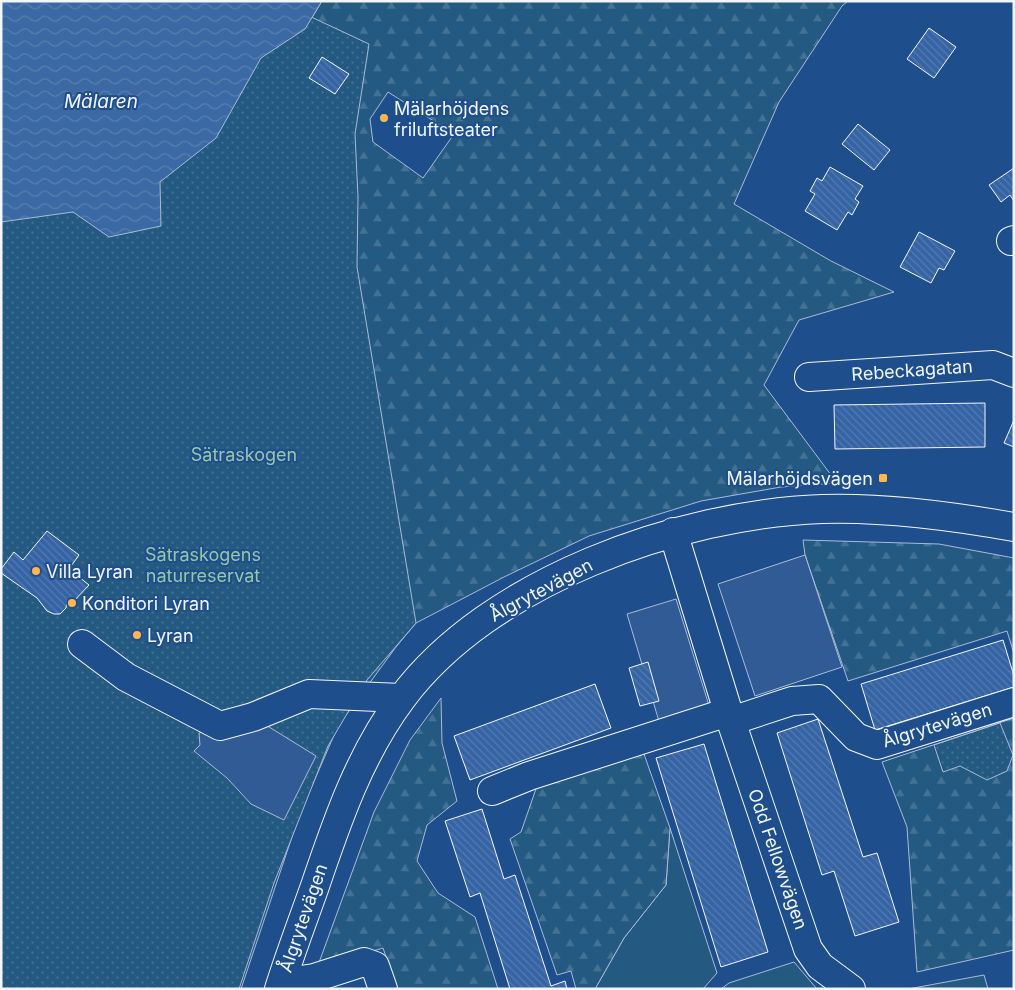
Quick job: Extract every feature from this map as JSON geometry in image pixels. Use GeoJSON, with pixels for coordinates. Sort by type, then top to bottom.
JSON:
{"type":"FeatureCollection","features":[{"type":"Feature","properties":{"kind":"street","name":"Rebeckagatan"},"geometry":{"type":"LineString","coordinates":[[809,377],[993,365],[1014,373]]}},
{"type":"Feature","properties":{"kind":"street","name":"Ålgrytevägen"},"geometry":{"type":"LineString","coordinates":[[280,986],[341,811],[380,731],[401,698],[430,664],[474,627],[523,596],[596,560],[673,532],[742,516],[823,509],[901,512],[1014,527]]}},
{"type":"Feature","properties":{"kind":"street","name":"Odd Fellowvägen"},"geometry":{"type":"LineString","coordinates":[[673,532],[730,717],[808,949],[820,966],[851,989]]}},
{"type":"Feature","properties":{"kind":"street"},"geometry":{"type":"LineString","coordinates":[[82,644],[126,678],[220,726],[253,717],[309,694],[401,698]]}},
{"type":"Feature","properties":{"kind":"street","name":"Ålgrytevägen"},"geometry":{"type":"LineString","coordinates":[[730,717],[792,701],[819,699],[856,736],[877,745],[1014,702]]}},
{"type":"Feature","properties":{"kind":"street"},"geometry":{"type":"LineString","coordinates":[[492,791],[529,776],[730,717]]}},
{"type":"Feature","properties":{"kind":"street","name":"Ålgrytevägen"},"geometry":{"type":"LineString","coordinates":[[280,986],[314,978],[364,962],[375,966],[383,989]]}},
{"type":"Feature","properties":{"kind":"green space","name":"Sätraskogens naturreservat"},"geometry":{"type":"Polygon","coordinates":[[[1,1],[277,1],[369,44],[355,134],[358,197],[357,267],[416,623],[367,680],[328,746],[274,883],[239,989],[1,989],[1,1]]]}},
{"type":"Feature","properties":{"kind":"green space","name":"Sätraskogen"},"geometry":{"type":"Polygon","coordinates":[[[322,1],[848,1],[842,6],[779,102],[734,204],[831,261],[894,292],[799,320],[764,385],[837,483],[781,487],[701,501],[589,536],[504,577],[416,623],[338,726],[299,816],[241,989],[1,989],[1,222],[305,29],[322,1]],[[388,92],[370,119],[373,142],[423,178],[454,134],[388,92]]]}},
{"type":"Feature","properties":{"kind":"green space"},"geometry":{"type":"Polygon","coordinates":[[[803,540],[939,544],[1014,558],[1014,654],[1007,631],[848,681],[805,555],[803,540]]]}},
{"type":"Feature","properties":{"kind":"green space"},"geometry":{"type":"Polygon","coordinates":[[[441,698],[442,743],[457,801],[427,825],[417,861],[438,893],[475,917],[498,989],[397,989],[383,948],[317,968],[374,812],[410,740],[441,698]]]}},
{"type":"Feature","properties":{"kind":"green space"},"geometry":{"type":"Polygon","coordinates":[[[1014,718],[1014,950],[917,972],[907,827],[882,762],[1014,718]]]}},
{"type":"Feature","properties":{"kind":"green space"},"geometry":{"type":"Polygon","coordinates":[[[1000,723],[1013,755],[1007,771],[987,780],[960,766],[943,772],[934,745],[1000,723]]]}},
{"type":"Feature","properties":{"kind":"green space"},"geometry":{"type":"Polygon","coordinates":[[[644,754],[670,828],[666,885],[624,938],[595,989],[576,989],[571,971],[557,975],[510,839],[521,832],[538,783],[644,754]]]}},
{"type":"Feature","properties":{"kind":"green space"},"geometry":{"type":"Polygon","coordinates":[[[670,828],[717,973],[703,989],[595,989],[624,938],[666,885],[670,828]]]}},
{"type":"Feature","properties":{"kind":"green space"},"geometry":{"type":"Polygon","coordinates":[[[794,962],[817,989],[721,989],[729,983],[794,962]]]}},
{"type":"Feature","properties":{"kind":"green space"},"geometry":{"type":"Polygon","coordinates":[[[984,975],[988,989],[908,989],[984,975]]]}},
{"type":"Feature","properties":{"kind":"shaded area"},"geometry":{"type":"Polygon","coordinates":[[[805,555],[842,667],[755,696],[718,584],[805,555]]]}},
{"type":"Feature","properties":{"kind":"shaded area"},"geometry":{"type":"Polygon","coordinates":[[[676,599],[711,712],[661,728],[627,614],[676,599]]]}},
{"type":"Feature","properties":{"kind":"shaded area"},"geometry":{"type":"Polygon","coordinates":[[[253,717],[316,756],[284,820],[251,804],[227,778],[194,751],[200,745],[199,733],[253,717]]]}},
{"type":"Feature","properties":{"kind":"water","name":"Mälaren"},"geometry":{"type":"Polygon","coordinates":[[[1,1],[322,1],[305,29],[261,58],[216,138],[160,182],[161,226],[109,237],[73,212],[1,222],[1,1]]]}},
{"type":"Feature","properties":{"kind":"building"},"geometry":{"type":"Polygon","coordinates":[[[929,28],[956,47],[934,78],[907,59],[929,28]]]}},
{"type":"Feature","properties":{"kind":"building"},"geometry":{"type":"Polygon","coordinates":[[[322,57],[349,74],[335,94],[309,78],[322,57]]]}},
{"type":"Feature","properties":{"kind":"building"},"geometry":{"type":"Polygon","coordinates":[[[858,124],[890,150],[874,170],[842,144],[858,124]]]}},
{"type":"Feature","properties":{"kind":"building"},"geometry":{"type":"Polygon","coordinates":[[[830,167],[863,186],[855,199],[859,202],[852,215],[848,212],[837,230],[805,211],[815,194],[810,191],[817,178],[822,181],[830,167]]]}},
{"type":"Feature","properties":{"kind":"building"},"geometry":{"type":"Polygon","coordinates":[[[1014,168],[1014,201],[1010,195],[1001,202],[989,185],[1014,168]]]}},
{"type":"Feature","properties":{"kind":"building"},"geometry":{"type":"Polygon","coordinates":[[[919,232],[955,251],[944,270],[939,268],[931,283],[900,267],[919,232]]]}},
{"type":"Feature","properties":{"kind":"building"},"geometry":{"type":"Polygon","coordinates":[[[985,403],[985,447],[835,449],[834,405],[985,403]]]}},
{"type":"Feature","properties":{"kind":"building"},"geometry":{"type":"Polygon","coordinates":[[[1014,420],[1014,447],[1004,443],[1014,420]]]}},
{"type":"Feature","properties":{"kind":"building","name":"Villa Lyran"},"geometry":{"type":"Polygon","coordinates":[[[47,531],[79,555],[69,569],[89,585],[72,603],[67,601],[66,608],[60,614],[47,611],[37,598],[1,573],[1,569],[14,552],[23,560],[47,531]]]}},
{"type":"Feature","properties":{"kind":"building"},"geometry":{"type":"Polygon","coordinates":[[[1003,640],[1014,676],[1014,687],[875,730],[861,684],[1003,640]]]}},
{"type":"Feature","properties":{"kind":"building"},"geometry":{"type":"Polygon","coordinates":[[[648,662],[659,701],[640,706],[629,668],[648,662]]]}},
{"type":"Feature","properties":{"kind":"building"},"geometry":{"type":"Polygon","coordinates":[[[595,684],[611,728],[470,780],[454,736],[595,684]]]}},
{"type":"Feature","properties":{"kind":"building"},"geometry":{"type":"Polygon","coordinates":[[[818,719],[863,857],[877,853],[899,922],[855,936],[834,871],[822,875],[777,733],[818,719]]]}},
{"type":"Feature","properties":{"kind":"building"},"geometry":{"type":"Polygon","coordinates":[[[704,744],[768,952],[721,967],[656,758],[704,744]]]}},
{"type":"Feature","properties":{"kind":"building"},"geometry":{"type":"Polygon","coordinates":[[[482,809],[504,879],[515,875],[551,986],[565,981],[567,989],[510,989],[480,893],[470,897],[445,821],[482,809]]]}},
{"type":"Feature","properties":{"kind":"place","name":"Mälarhöjdens friluftsteater"},"geometry":{"type":"Point","coordinates":[384,118]}},
{"type":"Feature","properties":{"kind":"place","name":"Mälarhöjdsvägen"},"geometry":{"type":"Point","coordinates":[883,478]}},
{"type":"Feature","properties":{"kind":"place","name":"Villa Lyran"},"geometry":{"type":"Point","coordinates":[36,571]}},
{"type":"Feature","properties":{"kind":"place","name":"Konditori Lyran"},"geometry":{"type":"Point","coordinates":[72,603]}},
{"type":"Feature","properties":{"kind":"place","name":"Lyran"},"geometry":{"type":"Point","coordinates":[137,635]}}]}
